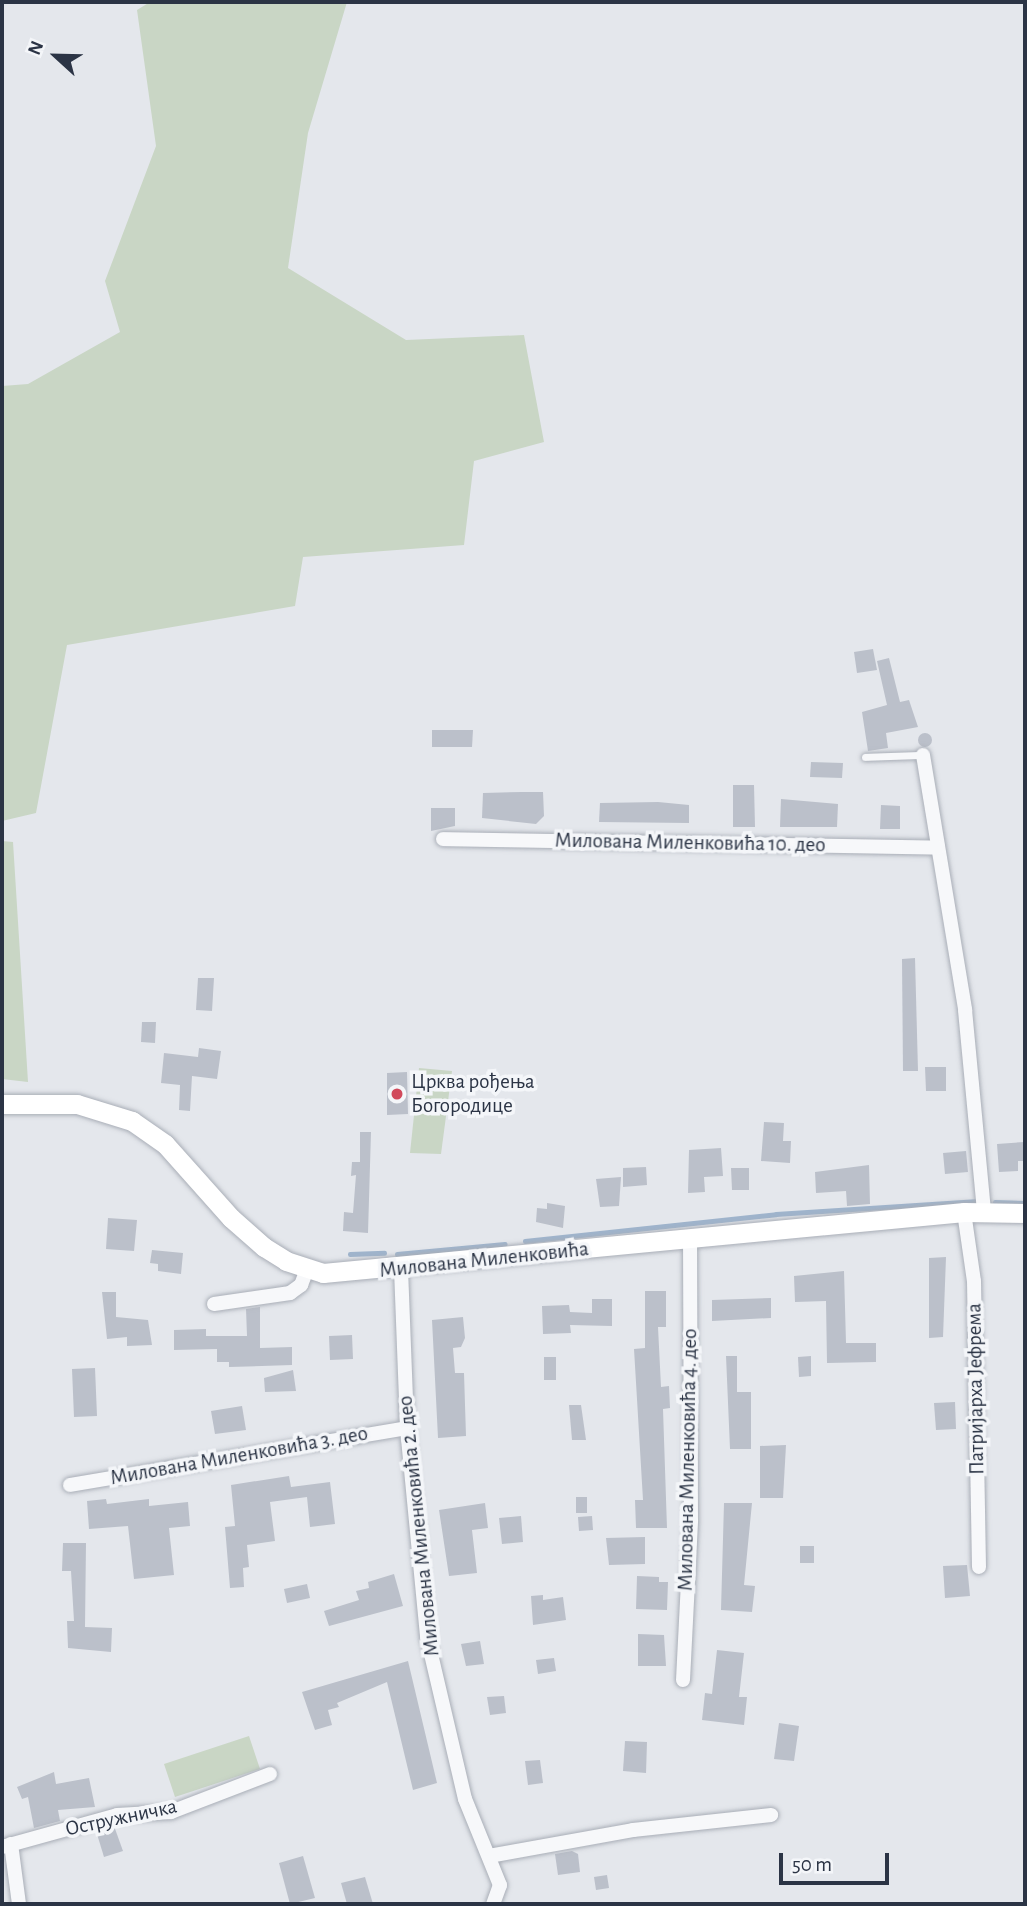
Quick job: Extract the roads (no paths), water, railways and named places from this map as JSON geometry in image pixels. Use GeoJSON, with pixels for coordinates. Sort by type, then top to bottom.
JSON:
{"type":"FeatureCollection","features":[{"type":"Feature","properties":{"kind":"street"},"geometry":{"type":"LineString","coordinates":[[923,755],[965,1010],[974,1212]]}},
{"type":"Feature","properties":{"kind":"street","name":"Милована Миленковића 10. део"},"geometry":{"type":"LineString","coordinates":[[443,839],[938,848]]}},
{"type":"Feature","properties":{"kind":"street","name":"Милована Миленковића"},"geometry":{"type":"LineString","coordinates":[[2,1104],[77,1104],[132,1121],[165,1144],[245,1231],[286,1261],[323,1273],[401,1269],[974,1212],[1025,1213]]}},
{"type":"Feature","properties":{"kind":"street","name":"Патријарха Јефрема"},"geometry":{"type":"LineString","coordinates":[[974,1212],[979,1567]]}},
{"type":"Feature","properties":{"kind":"street","name":"Милована Миленковића 4. део"},"geometry":{"type":"LineString","coordinates":[[683,1680],[691,1521],[690,1239]]}},
{"type":"Feature","properties":{"kind":"street"},"geometry":{"type":"LineString","coordinates":[[214,1304],[290,1293],[301,1285],[307,1269]]}},
{"type":"Feature","properties":{"kind":"street","name":"Милована Миленковића 2. део"},"geometry":{"type":"LineString","coordinates":[[401,1269],[407,1428],[429,1650],[465,1799],[500,1885],[496,1901]]}},
{"type":"Feature","properties":{"kind":"street","name":"Милована Миленковића 3. део"},"geometry":{"type":"LineString","coordinates":[[70,1485],[407,1428]]}},
{"type":"Feature","properties":{"kind":"street","name":"Остружничка"},"geometry":{"type":"LineString","coordinates":[[19,1904],[6,1846],[117,1815],[171,1812],[270,1774]]}},
{"type":"Feature","properties":{"kind":"street"},"geometry":{"type":"LineString","coordinates":[[489,1856],[633,1830],[771,1815]]}},
{"type":"Feature","properties":{"kind":"lane"},"geometry":{"type":"LineString","coordinates":[[865,757],[923,755]]}},
{"type":"Feature","properties":{"kind":"waterway"},"geometry":{"type":"LineString","coordinates":[[525,1241],[776,1214],[975,1201]]}},
{"type":"Feature","properties":{"kind":"waterway"},"geometry":{"type":"LineString","coordinates":[[995,1202],[1025,1203]]}},
{"type":"Feature","properties":{"kind":"waterway"},"geometry":{"type":"LineString","coordinates":[[397,1254],[505,1244]]}},
{"type":"Feature","properties":{"kind":"waterway"},"geometry":{"type":"LineString","coordinates":[[350,1254],[384,1253]]}},
{"type":"Feature","properties":{"kind":"place","name":"Црква рођења Богородице"},"geometry":{"type":"Point","coordinates":[397,1094]}}]}
